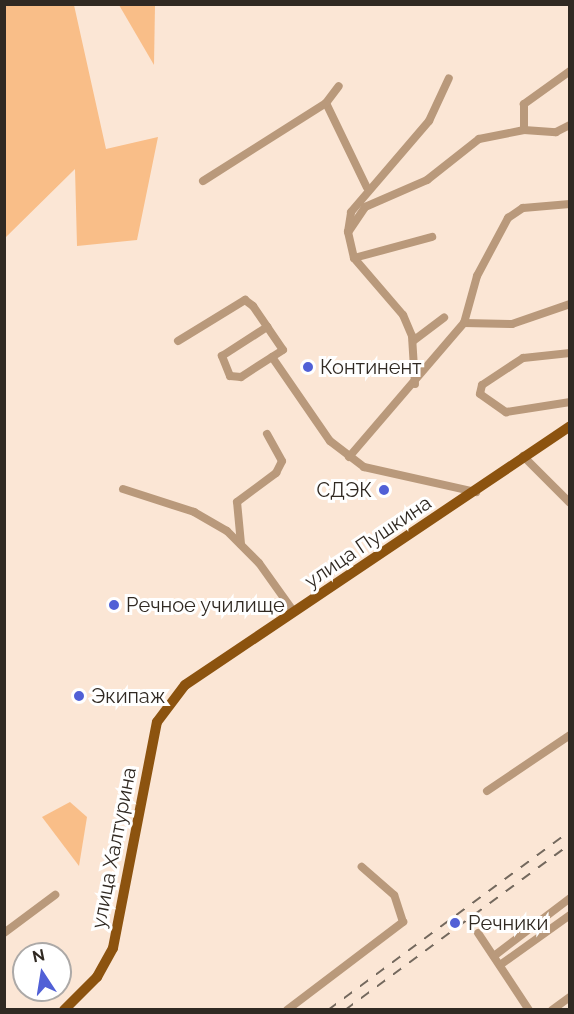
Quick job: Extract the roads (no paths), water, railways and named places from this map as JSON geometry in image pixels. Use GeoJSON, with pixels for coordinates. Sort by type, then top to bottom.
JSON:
{"type":"FeatureCollection","features":[{"type":"Feature","properties":{"kind":"main road","name":"улица Пушкина"},"geometry":{"type":"LineString","coordinates":[[185,685],[476,492],[524,456],[570,426]]}},
{"type":"Feature","properties":{"kind":"main road","name":"улица Халтурина"},"geometry":{"type":"LineString","coordinates":[[64,1010],[97,977],[112,948],[157,722],[185,685]]}},
{"type":"Feature","properties":{"kind":"street"},"geometry":{"type":"LineString","coordinates":[[524,130],[529,96],[570,71]]}},
{"type":"Feature","properties":{"kind":"street"},"geometry":{"type":"LineString","coordinates":[[415,384],[413,341],[393,301],[354,258],[348,232],[351,212],[367,188],[429,121],[449,78]]}},
{"type":"Feature","properties":{"kind":"street"},"geometry":{"type":"LineString","coordinates":[[203,181],[326,102],[339,86]]}},
{"type":"Feature","properties":{"kind":"street"},"geometry":{"type":"LineString","coordinates":[[326,102],[367,188]]}},
{"type":"Feature","properties":{"kind":"street"},"geometry":{"type":"LineString","coordinates":[[348,232],[365,207],[427,180],[479,139],[524,130],[556,132],[570,125]]}},
{"type":"Feature","properties":{"kind":"street"},"geometry":{"type":"LineString","coordinates":[[349,457],[415,384],[464,323],[477,276],[508,218],[523,208],[570,204]]}},
{"type":"Feature","properties":{"kind":"street"},"geometry":{"type":"LineString","coordinates":[[354,258],[432,237]]}},
{"type":"Feature","properties":{"kind":"street"},"geometry":{"type":"LineString","coordinates":[[178,341],[240,300],[249,302],[267,327],[283,350],[236,378],[222,363],[225,352],[267,327]]}},
{"type":"Feature","properties":{"kind":"street"},"geometry":{"type":"LineString","coordinates":[[464,323],[512,324],[570,304]]}},
{"type":"Feature","properties":{"kind":"street"},"geometry":{"type":"LineString","coordinates":[[413,341],[444,318]]}},
{"type":"Feature","properties":{"kind":"street"},"geometry":{"type":"LineString","coordinates":[[570,352],[523,358],[482,385],[480,394],[506,412],[570,402]]}},
{"type":"Feature","properties":{"kind":"street"},"geometry":{"type":"LineString","coordinates":[[272,357],[304,408],[349,457],[364,467],[476,492]]}},
{"type":"Feature","properties":{"kind":"street"},"geometry":{"type":"LineString","coordinates":[[241,544],[237,502],[276,472],[282,461],[267,434]]}},
{"type":"Feature","properties":{"kind":"street"},"geometry":{"type":"LineString","coordinates":[[524,456],[570,503]]}},
{"type":"Feature","properties":{"kind":"street"},"geometry":{"type":"LineString","coordinates":[[123,489],[194,512],[241,544],[294,612]]}},
{"type":"Feature","properties":{"kind":"street"},"geometry":{"type":"LineString","coordinates":[[488,791],[570,735]]}},
{"type":"Feature","properties":{"kind":"street"},"geometry":{"type":"LineString","coordinates":[[287,1010],[403,921],[394,895],[362,867]]}},
{"type":"Feature","properties":{"kind":"street"},"geometry":{"type":"LineString","coordinates":[[4,933],[55,896]]}},
{"type":"Feature","properties":{"kind":"street"},"geometry":{"type":"LineString","coordinates":[[494,956],[570,898]]}},
{"type":"Feature","properties":{"kind":"street"},"geometry":{"type":"LineString","coordinates":[[500,965],[570,915]]}},
{"type":"Feature","properties":{"kind":"street"},"geometry":{"type":"LineString","coordinates":[[478,933],[529,1010]]}},
{"type":"Feature","properties":{"kind":"street"},"geometry":{"type":"LineString","coordinates":[[552,1010],[570,997]]}},
{"type":"Feature","properties":{"kind":"railway"},"geometry":{"type":"LineString","coordinates":[[328,1010],[570,831]]}},
{"type":"Feature","properties":{"kind":"railway"},"geometry":{"type":"LineString","coordinates":[[345,1010],[570,844]]}},
{"type":"Feature","properties":{"kind":"place","name":"Континент"},"geometry":{"type":"Point","coordinates":[308,367]}},
{"type":"Feature","properties":{"kind":"place","name":"СДЭК"},"geometry":{"type":"Point","coordinates":[384,490]}},
{"type":"Feature","properties":{"kind":"place","name":"Речное училище"},"geometry":{"type":"Point","coordinates":[114,605]}},
{"type":"Feature","properties":{"kind":"place","name":"Экипаж"},"geometry":{"type":"Point","coordinates":[79,696]}},
{"type":"Feature","properties":{"kind":"place","name":"Речники"},"geometry":{"type":"Point","coordinates":[455,923]}}]}
